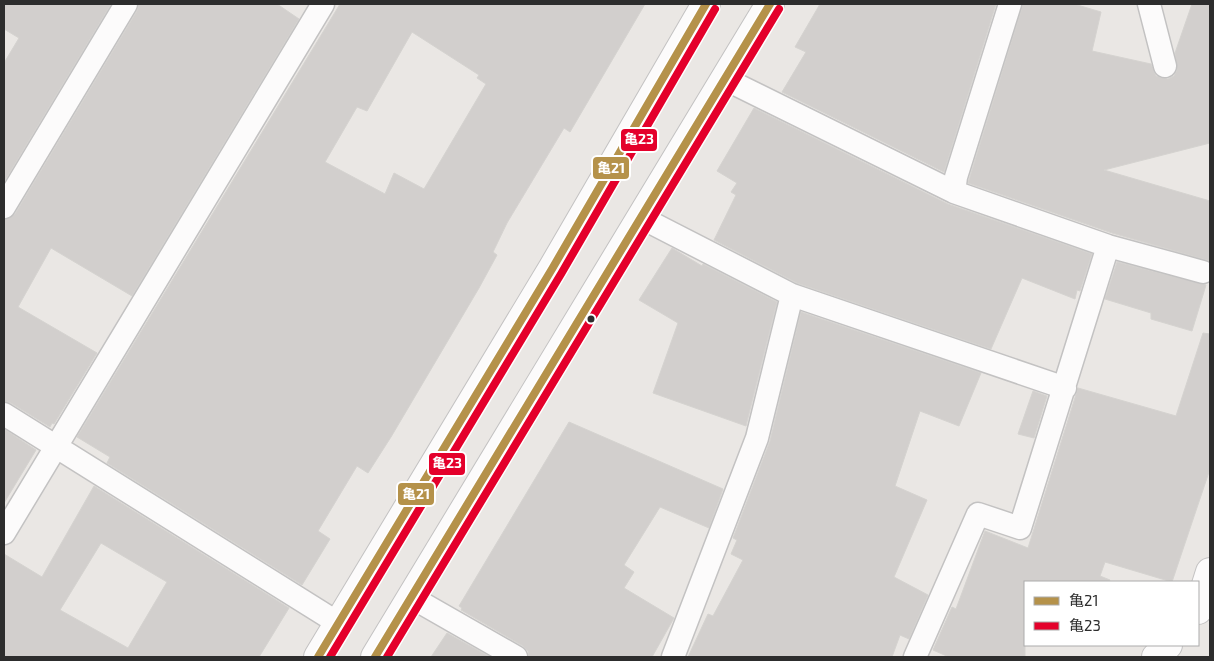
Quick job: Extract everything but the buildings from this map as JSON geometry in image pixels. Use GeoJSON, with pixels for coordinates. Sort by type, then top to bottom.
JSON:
{"type":"FeatureCollection","features":[{"type":"Feature","properties":{"kind":"main road"},"geometry":{"type":"LineString","coordinates":[[318,657],[552,269],[706,4]]}},
{"type":"Feature","properties":{"kind":"main road"},"geometry":{"type":"LineString","coordinates":[[375,657],[770,4]]}},
{"type":"Feature","properties":{"kind":"main road"},"geometry":{"type":"LineString","coordinates":[[1199,607],[1210,572]]}},
{"type":"Feature","properties":{"kind":"main road"},"geometry":{"type":"LineString","coordinates":[[1156,657],[1167,646]]}},
{"type":"Feature","properties":{"kind":"lane"},"geometry":{"type":"LineString","coordinates":[[4,208],[126,4]]}},
{"type":"Feature","properties":{"kind":"lane"},"geometry":{"type":"LineString","coordinates":[[4,533],[323,4]]}},
{"type":"Feature","properties":{"kind":"lane"},"geometry":{"type":"LineString","coordinates":[[954,192],[956,177],[1010,4]]}},
{"type":"Feature","properties":{"kind":"lane"},"geometry":{"type":"LineString","coordinates":[[1149,4],[1165,66]]}},
{"type":"Feature","properties":{"kind":"lane"},"geometry":{"type":"LineString","coordinates":[[725,79],[954,192],[1108,246],[1203,272]]}},
{"type":"Feature","properties":{"kind":"lane"},"geometry":{"type":"LineString","coordinates":[[640,217],[792,295],[1065,388]]}},
{"type":"Feature","properties":{"kind":"lane"},"geometry":{"type":"LineString","coordinates":[[915,657],[978,514],[1020,528],[1108,246]]}},
{"type":"Feature","properties":{"kind":"lane"},"geometry":{"type":"LineString","coordinates":[[673,657],[757,438],[792,295]]}},
{"type":"Feature","properties":{"kind":"lane"},"geometry":{"type":"LineString","coordinates":[[4,414],[338,623]]}},
{"type":"Feature","properties":{"kind":"lane"},"geometry":{"type":"LineString","coordinates":[[411,597],[516,657]]}},
{"type":"Feature","properties":{"kind":"transit line","name":"亀21"},"geometry":{"type":"LineString","coordinates":[[318,657],[552,269],[706,4]]}},
{"type":"Feature","properties":{"kind":"transit line","name":"亀21"},"geometry":{"type":"LineString","coordinates":[[375,657],[770,4]]}},
{"type":"Feature","properties":{"kind":"transit line","name":"亀23"},"geometry":{"type":"LineString","coordinates":[[330,657],[561,274],[715,9]]}},
{"type":"Feature","properties":{"kind":"transit line","name":"亀23"},"geometry":{"type":"LineString","coordinates":[[387,657],[779,9]]}}]}
